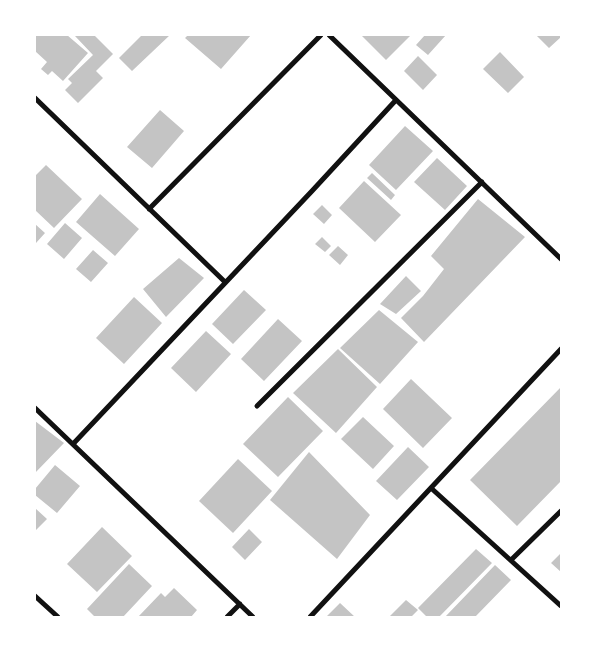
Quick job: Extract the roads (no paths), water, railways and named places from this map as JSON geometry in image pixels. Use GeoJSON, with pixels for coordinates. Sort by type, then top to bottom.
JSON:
{"type":"FeatureCollection","features":[{"type":"Feature","properties":{"kind":"street"},"geometry":{"type":"LineString","coordinates":[[149,209],[321,35]]}},
{"type":"Feature","properties":{"kind":"street"},"geometry":{"type":"LineString","coordinates":[[329,35],[561,259]]}},
{"type":"Feature","properties":{"kind":"street"},"geometry":{"type":"LineString","coordinates":[[35,98],[226,282]]}},
{"type":"Feature","properties":{"kind":"street"},"geometry":{"type":"LineString","coordinates":[[72,444],[396,100]]}},
{"type":"Feature","properties":{"kind":"street"},"geometry":{"type":"LineString","coordinates":[[257,406],[482,182]]}},
{"type":"Feature","properties":{"kind":"street"},"geometry":{"type":"LineString","coordinates":[[310,617],[561,349]]}},
{"type":"Feature","properties":{"kind":"street"},"geometry":{"type":"LineString","coordinates":[[35,408],[253,617]]}},
{"type":"Feature","properties":{"kind":"street"},"geometry":{"type":"LineString","coordinates":[[431,488],[561,606]]}},
{"type":"Feature","properties":{"kind":"street"},"geometry":{"type":"LineString","coordinates":[[511,560],[561,511]]}},
{"type":"Feature","properties":{"kind":"street"},"geometry":{"type":"LineString","coordinates":[[35,596],[58,617]]}},
{"type":"Feature","properties":{"kind":"street"},"geometry":{"type":"LineString","coordinates":[[227,617],[240,604]]}}]}
